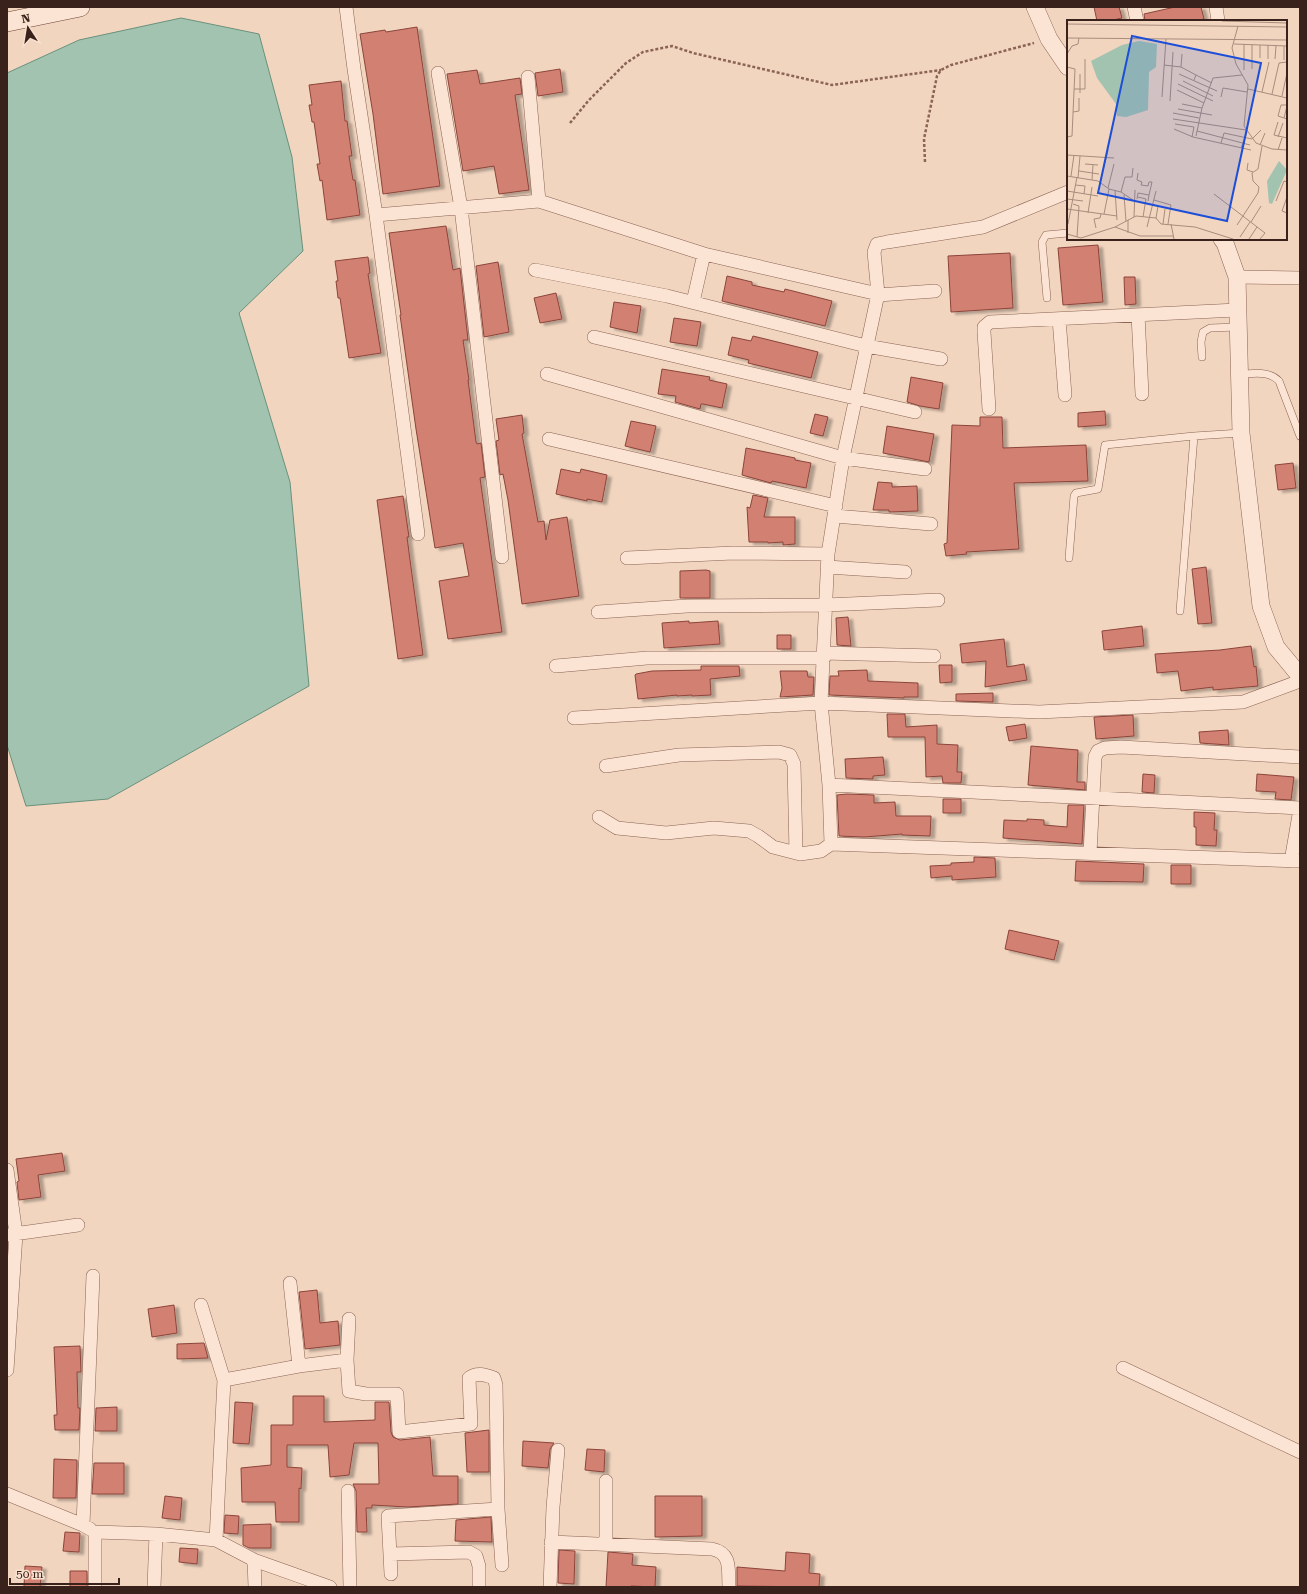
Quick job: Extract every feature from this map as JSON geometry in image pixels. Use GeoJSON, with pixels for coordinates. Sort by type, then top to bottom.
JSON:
{"type":"FeatureCollection","features":[{"type":"Feature","properties":{"kind":"main road"},"geometry":{"type":"LineString","coordinates":[[7,22],[80,7]]}},
{"type":"Feature","properties":{"kind":"street"},"geometry":{"type":"LineString","coordinates":[[346,7],[376,215],[418,534]]}},
{"type":"Feature","properties":{"kind":"street"},"geometry":{"type":"LineString","coordinates":[[1035,7],[1049,39],[1067,66]]}},
{"type":"Feature","properties":{"kind":"street"},"geometry":{"type":"LineString","coordinates":[[1134,7],[1137,20]]}},
{"type":"Feature","properties":{"kind":"street"},"geometry":{"type":"LineString","coordinates":[[1216,7],[1218,20]]}},
{"type":"Feature","properties":{"kind":"street"},"geometry":{"type":"LineString","coordinates":[[438,73],[461,208],[502,557]]}},
{"type":"Feature","properties":{"kind":"street"},"geometry":{"type":"LineString","coordinates":[[528,77],[539,201]]}},
{"type":"Feature","properties":{"kind":"street"},"geometry":{"type":"LineString","coordinates":[[831,844],[829,785],[821,703],[828,561],[843,458],[878,295],[874,252],[877,244],[983,227],[1067,192]]}},
{"type":"Feature","properties":{"kind":"street"},"geometry":{"type":"LineString","coordinates":[[376,215],[539,201],[704,254],[878,295],[935,291]]}},
{"type":"Feature","properties":{"kind":"street"},"geometry":{"type":"LineString","coordinates":[[1223,240],[1237,277],[1241,433],[1261,606],[1276,647],[1300,676]]}},
{"type":"Feature","properties":{"kind":"street"},"geometry":{"type":"LineString","coordinates":[[693,302],[704,254]]}},
{"type":"Feature","properties":{"kind":"street"},"geometry":{"type":"LineString","coordinates":[[535,270],[693,302],[866,346],[941,359]]}},
{"type":"Feature","properties":{"kind":"street"},"geometry":{"type":"LineString","coordinates":[[1237,277],[1300,278]]}},
{"type":"Feature","properties":{"kind":"street"},"geometry":{"type":"LineString","coordinates":[[988,409],[984,327],[990,322],[1138,315],[1237,319]]}},
{"type":"Feature","properties":{"kind":"street"},"geometry":{"type":"LineString","coordinates":[[1138,315],[1142,394]]}},
{"type":"Feature","properties":{"kind":"street"},"geometry":{"type":"LineString","coordinates":[[1059,318],[1065,395]]}},
{"type":"Feature","properties":{"kind":"street"},"geometry":{"type":"LineString","coordinates":[[594,337],[915,412]]}},
{"type":"Feature","properties":{"kind":"street"},"geometry":{"type":"LineString","coordinates":[[547,374],[843,458],[925,469]]}},
{"type":"Feature","properties":{"kind":"street"},"geometry":{"type":"LineString","coordinates":[[548,439],[835,511],[931,524]]}},
{"type":"Feature","properties":{"kind":"street"},"geometry":{"type":"LineString","coordinates":[[627,558],[733,553],[828,561],[904,572]]}},
{"type":"Feature","properties":{"kind":"street"},"geometry":{"type":"LineString","coordinates":[[598,612],[687,606],[826,605],[938,600]]}},
{"type":"Feature","properties":{"kind":"street"},"geometry":{"type":"LineString","coordinates":[[556,666],[647,658],[824,655],[934,656]]}},
{"type":"Feature","properties":{"kind":"street"},"geometry":{"type":"LineString","coordinates":[[574,718],[821,703],[1039,712],[1243,702],[1300,681]]}},
{"type":"Feature","properties":{"kind":"street"},"geometry":{"type":"LineString","coordinates":[[1090,853],[1095,757],[1098,751],[1105,748],[1121,747],[1300,757]]}},
{"type":"Feature","properties":{"kind":"street"},"geometry":{"type":"LineString","coordinates":[[606,766],[679,755],[779,752],[790,756],[794,764],[796,853]]}},
{"type":"Feature","properties":{"kind":"street"},"geometry":{"type":"LineString","coordinates":[[599,817],[617,828],[647,832],[666,833],[714,828],[749,831],[773,847],[796,853],[821,851],[831,844],[1295,861],[1300,809],[829,785]]}},
{"type":"Feature","properties":{"kind":"street"},"geometry":{"type":"LineString","coordinates":[[7,1170],[11,1234],[7,1370]]}},
{"type":"Feature","properties":{"kind":"street"},"geometry":{"type":"LineString","coordinates":[[11,1234],[78,1225]]}},
{"type":"Feature","properties":{"kind":"street"},"geometry":{"type":"LineString","coordinates":[[83,1525],[93,1276]]}},
{"type":"Feature","properties":{"kind":"street"},"geometry":{"type":"LineString","coordinates":[[290,1283],[299,1366]]}},
{"type":"Feature","properties":{"kind":"street"},"geometry":{"type":"LineString","coordinates":[[201,1305],[224,1380],[216,1540]]}},
{"type":"Feature","properties":{"kind":"street"},"geometry":{"type":"LineString","coordinates":[[349,1319],[347,1360],[349,1391],[366,1394],[397,1394],[399,1432],[471,1424],[469,1378],[474,1374],[494,1378],[496,1385],[498,1509],[502,1565]]}},
{"type":"Feature","properties":{"kind":"street"},"geometry":{"type":"LineString","coordinates":[[224,1380],[299,1366],[347,1360]]}},
{"type":"Feature","properties":{"kind":"street"},"geometry":{"type":"LineString","coordinates":[[1122,1368],[1300,1452]]}},
{"type":"Feature","properties":{"kind":"street"},"geometry":{"type":"LineString","coordinates":[[550,1587],[553,1507],[558,1450]]}},
{"type":"Feature","properties":{"kind":"street"},"geometry":{"type":"LineString","coordinates":[[606,1481],[606,1544]]}},
{"type":"Feature","properties":{"kind":"street"},"geometry":{"type":"LineString","coordinates":[[348,1492],[350,1587]]}},
{"type":"Feature","properties":{"kind":"street"},"geometry":{"type":"LineString","coordinates":[[7,1494],[83,1525],[95,1532],[156,1534],[216,1540],[254,1560],[330,1587]]}},
{"type":"Feature","properties":{"kind":"street"},"geometry":{"type":"LineString","coordinates":[[392,1574],[388,1516],[498,1509]]}},
{"type":"Feature","properties":{"kind":"street"},"geometry":{"type":"LineString","coordinates":[[95,1532],[95,1587]]}},
{"type":"Feature","properties":{"kind":"street"},"geometry":{"type":"LineString","coordinates":[[154,1587],[156,1534]]}},
{"type":"Feature","properties":{"kind":"street"},"geometry":{"type":"LineString","coordinates":[[551,1542],[712,1549],[721,1551],[726,1557],[729,1587]]}},
{"type":"Feature","properties":{"kind":"street"},"geometry":{"type":"LineString","coordinates":[[390,1554],[470,1552],[476,1556],[479,1566],[479,1587]]}},
{"type":"Feature","properties":{"kind":"street"},"geometry":{"type":"LineString","coordinates":[[254,1560],[255,1587]]}},
{"type":"Feature","properties":{"kind":"lane"},"geometry":{"type":"LineString","coordinates":[[1047,298],[1042,242],[1046,235],[1067,233]]}},
{"type":"Feature","properties":{"kind":"lane"},"geometry":{"type":"LineString","coordinates":[[1202,357],[1200,342],[1203,332],[1210,328],[1237,319]]}},
{"type":"Feature","properties":{"kind":"lane"},"geometry":{"type":"LineString","coordinates":[[1239,374],[1273,375],[1279,382],[1300,436]]}},
{"type":"Feature","properties":{"kind":"lane"},"geometry":{"type":"LineString","coordinates":[[1069,558],[1074,496],[1076,493],[1098,489],[1105,445],[1241,433]]}},
{"type":"Feature","properties":{"kind":"lane"},"geometry":{"type":"LineString","coordinates":[[1180,611],[1194,436]]}},
{"type":"Feature","properties":{"kind":"path"},"geometry":{"type":"LineString","coordinates":[[570,123],[589,100],[626,63],[643,52],[672,46],[693,53],[832,85],[941,70],[951,65],[1049,39]]}},
{"type":"Feature","properties":{"kind":"path"},"geometry":{"type":"LineString","coordinates":[[925,162],[924,139],[937,76],[941,70]]}},
{"type":"Feature","properties":{"kind":"shaded area"},"geometry":{"type":"Polygon","coordinates":[[[181,18],[259,34],[292,157],[303,251],[239,313],[290,482],[309,686],[108,799],[26,806],[7,745],[7,73],[79,40],[181,18]]]}},
{"type":"Feature","properties":{"kind":"building"},"geometry":{"type":"Polygon","coordinates":[[[1094,7],[1119,7],[1122,18],[1113,20],[1097,20],[1094,7]]]}},
{"type":"Feature","properties":{"kind":"building"},"geometry":{"type":"Polygon","coordinates":[[[1175,7],[1201,7],[1204,19],[1145,20],[1144,14],[1175,7]]]}},
{"type":"Feature","properties":{"kind":"building"},"geometry":{"type":"Polygon","coordinates":[[[417,27],[440,186],[383,194],[373,114],[360,34],[417,27]]]}},
{"type":"Feature","properties":{"kind":"building"},"geometry":{"type":"Polygon","coordinates":[[[560,69],[563,92],[538,96],[535,73],[560,69]]]}},
{"type":"Feature","properties":{"kind":"building"},"geometry":{"type":"Polygon","coordinates":[[[477,70],[480,84],[520,78],[522,94],[515,95],[529,190],[499,194],[494,166],[463,171],[447,74],[477,70]]]}},
{"type":"Feature","properties":{"kind":"building"},"geometry":{"type":"Polygon","coordinates":[[[341,81],[345,121],[347,121],[352,156],[349,156],[353,180],[355,180],[360,215],[327,220],[322,180],[320,181],[317,164],[320,164],[314,122],[312,122],[309,105],[312,105],[309,85],[341,81]]]}},
{"type":"Feature","properties":{"kind":"building"},"geometry":{"type":"Polygon","coordinates":[[[446,226],[453,270],[460,268],[468,340],[463,340],[476,442],[477,444],[481,443],[485,477],[480,478],[502,632],[448,639],[439,581],[469,576],[463,543],[435,548],[416,429],[389,233],[446,226]]]}},
{"type":"Feature","properties":{"kind":"building"},"geometry":{"type":"Polygon","coordinates":[[[1098,245],[1103,302],[1063,305],[1058,248],[1098,245]]]}},
{"type":"Feature","properties":{"kind":"building"},"geometry":{"type":"Polygon","coordinates":[[[1010,253],[1013,308],[951,312],[948,256],[1010,253]]]}},
{"type":"Feature","properties":{"kind":"building"},"geometry":{"type":"Polygon","coordinates":[[[368,257],[370,273],[368,274],[381,353],[349,358],[340,298],[338,298],[336,281],[338,281],[335,261],[368,257]]]}},
{"type":"Feature","properties":{"kind":"building"},"geometry":{"type":"Polygon","coordinates":[[[498,262],[509,332],[484,337],[476,266],[498,262]]]}},
{"type":"Feature","properties":{"kind":"building"},"geometry":{"type":"Polygon","coordinates":[[[727,276],[752,282],[752,285],[784,292],[785,289],[832,301],[825,326],[722,301],[727,276]]]}},
{"type":"Feature","properties":{"kind":"building"},"geometry":{"type":"Polygon","coordinates":[[[1124,277],[1135,277],[1136,304],[1125,305],[1124,277]]]}},
{"type":"Feature","properties":{"kind":"building"},"geometry":{"type":"Polygon","coordinates":[[[556,293],[562,319],[540,323],[534,298],[556,293]]]}},
{"type":"Feature","properties":{"kind":"building"},"geometry":{"type":"Polygon","coordinates":[[[614,302],[641,306],[637,333],[610,327],[614,302]]]}},
{"type":"Feature","properties":{"kind":"building"},"geometry":{"type":"Polygon","coordinates":[[[674,318],[701,322],[697,346],[670,342],[674,318]]]}},
{"type":"Feature","properties":{"kind":"building"},"geometry":{"type":"Polygon","coordinates":[[[753,336],[818,352],[811,378],[748,363],[749,360],[728,355],[732,337],[751,341],[753,336]]]}},
{"type":"Feature","properties":{"kind":"building"},"geometry":{"type":"Polygon","coordinates":[[[662,369],[710,377],[709,380],[727,384],[722,408],[701,404],[700,409],[675,402],[676,396],[658,394],[662,369]]]}},
{"type":"Feature","properties":{"kind":"building"},"geometry":{"type":"Polygon","coordinates":[[[911,377],[943,383],[939,409],[907,402],[911,377]]]}},
{"type":"Feature","properties":{"kind":"building"},"geometry":{"type":"Polygon","coordinates":[[[1105,411],[1106,425],[1078,427],[1078,413],[1105,411]]]}},
{"type":"Feature","properties":{"kind":"building"},"geometry":{"type":"Polygon","coordinates":[[[815,414],[828,417],[823,436],[810,433],[815,414]]]}},
{"type":"Feature","properties":{"kind":"building"},"geometry":{"type":"Polygon","coordinates":[[[522,415],[524,433],[522,434],[538,522],[544,521],[546,540],[550,520],[567,517],[579,596],[522,604],[508,500],[503,474],[500,475],[496,441],[499,440],[496,419],[522,415]]]}},
{"type":"Feature","properties":{"kind":"building"},"geometry":{"type":"Polygon","coordinates":[[[980,417],[1002,417],[1003,448],[1086,445],[1088,481],[1014,483],[1019,549],[966,552],[967,554],[946,556],[944,544],[947,543],[952,425],[980,426],[980,417]]]}},
{"type":"Feature","properties":{"kind":"building"},"geometry":{"type":"Polygon","coordinates":[[[631,421],[656,426],[650,452],[625,446],[631,421]]]}},
{"type":"Feature","properties":{"kind":"building"},"geometry":{"type":"Polygon","coordinates":[[[887,426],[934,434],[929,462],[883,453],[887,426]]]}},
{"type":"Feature","properties":{"kind":"building"},"geometry":{"type":"Polygon","coordinates":[[[746,448],[795,458],[795,460],[811,463],[806,488],[772,481],[771,483],[742,475],[746,448]]]}},
{"type":"Feature","properties":{"kind":"building"},"geometry":{"type":"Polygon","coordinates":[[[1293,463],[1296,488],[1278,490],[1275,465],[1293,463]]]}},
{"type":"Feature","properties":{"kind":"building"},"geometry":{"type":"Polygon","coordinates":[[[561,469],[580,473],[581,469],[607,475],[602,502],[587,499],[587,501],[556,494],[561,469]]]}},
{"type":"Feature","properties":{"kind":"building"},"geometry":{"type":"Polygon","coordinates":[[[878,482],[892,483],[892,487],[917,486],[918,511],[889,512],[889,510],[873,510],[878,482]]]}},
{"type":"Feature","properties":{"kind":"building"},"geometry":{"type":"Polygon","coordinates":[[[753,495],[768,498],[764,517],[795,517],[795,544],[783,545],[783,542],[749,542],[747,507],[750,508],[753,495]]]}},
{"type":"Feature","properties":{"kind":"building"},"geometry":{"type":"Polygon","coordinates":[[[403,496],[423,655],[398,659],[377,500],[403,496]]]}},
{"type":"Feature","properties":{"kind":"building"},"geometry":{"type":"Polygon","coordinates":[[[1206,567],[1212,623],[1198,624],[1192,569],[1206,567]]]}},
{"type":"Feature","properties":{"kind":"building"},"geometry":{"type":"Polygon","coordinates":[[[680,571],[710,571],[710,598],[680,598],[680,571]]]}},
{"type":"Feature","properties":{"kind":"building"},"geometry":{"type":"Polygon","coordinates":[[[848,617],[851,646],[837,645],[836,618],[848,617]]]}},
{"type":"Feature","properties":{"kind":"building"},"geometry":{"type":"Polygon","coordinates":[[[689,621],[689,623],[718,621],[720,644],[664,648],[662,623],[689,621]]]}},
{"type":"Feature","properties":{"kind":"building"},"geometry":{"type":"Polygon","coordinates":[[[1142,626],[1144,646],[1104,650],[1102,631],[1142,626]]]}},
{"type":"Feature","properties":{"kind":"building"},"geometry":{"type":"Polygon","coordinates":[[[777,635],[791,635],[791,649],[777,649],[777,635]]]}},
{"type":"Feature","properties":{"kind":"building"},"geometry":{"type":"Polygon","coordinates":[[[1004,639],[1007,667],[1024,664],[1027,680],[985,687],[986,661],[962,663],[960,644],[1004,639]]]}},
{"type":"Feature","properties":{"kind":"building"},"geometry":{"type":"Polygon","coordinates":[[[1251,646],[1254,667],[1256,666],[1258,686],[1213,690],[1213,687],[1181,691],[1178,671],[1157,673],[1155,654],[1220,650],[1251,646]]]}},
{"type":"Feature","properties":{"kind":"building"},"geometry":{"type":"Polygon","coordinates":[[[939,665],[952,665],[952,682],[940,683],[939,665]]]}},
{"type":"Feature","properties":{"kind":"building"},"geometry":{"type":"Polygon","coordinates":[[[701,666],[739,666],[740,676],[710,679],[711,695],[677,695],[638,699],[636,674],[652,671],[701,670],[701,666]]]}},
{"type":"Feature","properties":{"kind":"building"},"geometry":{"type":"Polygon","coordinates":[[[867,670],[868,681],[918,683],[918,697],[904,698],[829,695],[830,676],[839,676],[838,671],[867,670]]]}},
{"type":"Feature","properties":{"kind":"building"},"geometry":{"type":"Polygon","coordinates":[[[780,671],[807,671],[808,677],[814,677],[813,695],[780,697],[782,688],[780,671]]]}},
{"type":"Feature","properties":{"kind":"building"},"geometry":{"type":"Polygon","coordinates":[[[993,693],[993,702],[956,701],[956,694],[993,693]]]}},
{"type":"Feature","properties":{"kind":"building"},"geometry":{"type":"Polygon","coordinates":[[[887,714],[905,714],[906,727],[937,725],[937,744],[958,745],[957,772],[962,772],[961,783],[943,783],[942,776],[926,777],[925,737],[888,737],[887,714]]]}},
{"type":"Feature","properties":{"kind":"building"},"geometry":{"type":"Polygon","coordinates":[[[1133,715],[1134,736],[1096,739],[1094,717],[1133,715]]]}},
{"type":"Feature","properties":{"kind":"building"},"geometry":{"type":"Polygon","coordinates":[[[1025,724],[1027,738],[1009,741],[1006,727],[1025,724]]]}},
{"type":"Feature","properties":{"kind":"building"},"geometry":{"type":"Polygon","coordinates":[[[1228,730],[1229,745],[1200,743],[1199,732],[1228,730]]]}},
{"type":"Feature","properties":{"kind":"building"},"geometry":{"type":"Polygon","coordinates":[[[1031,746],[1078,750],[1077,782],[1085,782],[1085,790],[1028,785],[1031,746]]]}},
{"type":"Feature","properties":{"kind":"building"},"geometry":{"type":"Polygon","coordinates":[[[883,757],[885,775],[873,776],[873,779],[846,778],[845,759],[883,757]]]}},
{"type":"Feature","properties":{"kind":"building"},"geometry":{"type":"Polygon","coordinates":[[[1143,774],[1155,775],[1154,793],[1142,792],[1143,774]]]}},
{"type":"Feature","properties":{"kind":"building"},"geometry":{"type":"Polygon","coordinates":[[[1257,774],[1294,777],[1291,800],[1275,799],[1276,792],[1256,791],[1257,774]]]}},
{"type":"Feature","properties":{"kind":"building"},"geometry":{"type":"Polygon","coordinates":[[[837,795],[874,795],[874,803],[895,802],[896,816],[931,816],[930,836],[902,834],[864,837],[839,836],[837,795]]]}},
{"type":"Feature","properties":{"kind":"building"},"geometry":{"type":"Polygon","coordinates":[[[943,799],[961,799],[961,813],[943,813],[943,799]]]}},
{"type":"Feature","properties":{"kind":"building"},"geometry":{"type":"Polygon","coordinates":[[[1068,805],[1084,805],[1082,844],[1003,838],[1004,820],[1044,820],[1044,825],[1067,827],[1068,805]]]}},
{"type":"Feature","properties":{"kind":"building"},"geometry":{"type":"Polygon","coordinates":[[[1194,812],[1215,813],[1214,830],[1217,830],[1216,846],[1196,845],[1194,812]]]}},
{"type":"Feature","properties":{"kind":"building"},"geometry":{"type":"Polygon","coordinates":[[[974,857],[995,858],[996,877],[952,880],[952,876],[931,878],[930,866],[974,862],[974,857]]]}},
{"type":"Feature","properties":{"kind":"building"},"geometry":{"type":"Polygon","coordinates":[[[1076,861],[1144,864],[1143,882],[1075,881],[1076,861]]]}},
{"type":"Feature","properties":{"kind":"building"},"geometry":{"type":"Polygon","coordinates":[[[1171,865],[1191,865],[1191,884],[1171,884],[1171,865]]]}},
{"type":"Feature","properties":{"kind":"building"},"geometry":{"type":"Polygon","coordinates":[[[1009,930],[1059,941],[1054,960],[1005,949],[1009,930]]]}},
{"type":"Feature","properties":{"kind":"building"},"geometry":{"type":"Polygon","coordinates":[[[62,1153],[65,1171],[38,1175],[41,1197],[19,1200],[17,1182],[19,1181],[16,1159],[62,1153]]]}},
{"type":"Feature","properties":{"kind":"building"},"geometry":{"type":"Polygon","coordinates":[[[317,1290],[320,1323],[338,1321],[340,1345],[305,1349],[299,1292],[317,1290]]]}},
{"type":"Feature","properties":{"kind":"building"},"geometry":{"type":"Polygon","coordinates":[[[174,1305],[177,1333],[152,1337],[148,1309],[174,1305]]]}},
{"type":"Feature","properties":{"kind":"building"},"geometry":{"type":"Polygon","coordinates":[[[204,1343],[208,1358],[177,1359],[177,1344],[204,1343]]]}},
{"type":"Feature","properties":{"kind":"building"},"geometry":{"type":"Polygon","coordinates":[[[80,1346],[81,1372],[77,1372],[78,1408],[80,1408],[79,1430],[55,1430],[54,1415],[57,1415],[54,1347],[80,1346]]]}},
{"type":"Feature","properties":{"kind":"building"},"geometry":{"type":"Polygon","coordinates":[[[293,1396],[324,1396],[324,1422],[375,1420],[375,1402],[389,1402],[391,1432],[393,1437],[400,1440],[430,1437],[433,1476],[458,1476],[458,1504],[408,1507],[372,1505],[372,1508],[366,1508],[367,1532],[357,1532],[356,1491],[353,1484],[379,1484],[378,1443],[354,1443],[349,1475],[330,1477],[328,1445],[287,1445],[287,1467],[302,1468],[301,1489],[299,1488],[299,1522],[276,1522],[275,1502],[242,1502],[241,1468],[271,1465],[271,1425],[293,1425],[293,1396]]]}},
{"type":"Feature","properties":{"kind":"building"},"geometry":{"type":"Polygon","coordinates":[[[235,1402],[253,1403],[249,1444],[233,1443],[235,1402]]]}},
{"type":"Feature","properties":{"kind":"building"},"geometry":{"type":"Polygon","coordinates":[[[117,1407],[117,1431],[95,1431],[96,1408],[117,1407]]]}},
{"type":"Feature","properties":{"kind":"building"},"geometry":{"type":"Polygon","coordinates":[[[489,1430],[489,1472],[467,1472],[465,1433],[489,1430]]]}},
{"type":"Feature","properties":{"kind":"building"},"geometry":{"type":"Polygon","coordinates":[[[523,1441],[554,1443],[550,1449],[548,1468],[522,1466],[523,1441]]]}},
{"type":"Feature","properties":{"kind":"building"},"geometry":{"type":"Polygon","coordinates":[[[587,1449],[605,1450],[604,1472],[585,1470],[587,1449]]]}},
{"type":"Feature","properties":{"kind":"building"},"geometry":{"type":"Polygon","coordinates":[[[54,1459],[77,1460],[76,1498],[53,1498],[54,1459]]]}},
{"type":"Feature","properties":{"kind":"building"},"geometry":{"type":"Polygon","coordinates":[[[94,1463],[124,1463],[124,1494],[92,1494],[94,1463]]]}},
{"type":"Feature","properties":{"kind":"building"},"geometry":{"type":"Polygon","coordinates":[[[165,1496],[182,1498],[180,1520],[162,1518],[165,1496]]]}},
{"type":"Feature","properties":{"kind":"building"},"geometry":{"type":"Polygon","coordinates":[[[655,1496],[702,1496],[702,1536],[655,1537],[655,1496]]]}},
{"type":"Feature","properties":{"kind":"building"},"geometry":{"type":"Polygon","coordinates":[[[225,1515],[239,1516],[238,1534],[224,1533],[225,1515]]]}},
{"type":"Feature","properties":{"kind":"building"},"geometry":{"type":"Polygon","coordinates":[[[491,1517],[492,1542],[455,1541],[456,1520],[491,1517]]]}},
{"type":"Feature","properties":{"kind":"building"},"geometry":{"type":"Polygon","coordinates":[[[271,1524],[271,1548],[249,1548],[243,1545],[243,1525],[271,1524]]]}},
{"type":"Feature","properties":{"kind":"building"},"geometry":{"type":"Polygon","coordinates":[[[65,1532],[80,1533],[79,1552],[63,1551],[65,1532]]]}},
{"type":"Feature","properties":{"kind":"building"},"geometry":{"type":"Polygon","coordinates":[[[180,1548],[198,1549],[197,1564],[179,1562],[180,1548]]]}},
{"type":"Feature","properties":{"kind":"building"},"geometry":{"type":"Polygon","coordinates":[[[559,1550],[575,1551],[574,1584],[558,1583],[559,1550]]]}},
{"type":"Feature","properties":{"kind":"building"},"geometry":{"type":"Polygon","coordinates":[[[608,1552],[633,1554],[632,1565],[656,1567],[655,1587],[606,1587],[608,1552]]]}},
{"type":"Feature","properties":{"kind":"building"},"geometry":{"type":"Polygon","coordinates":[[[786,1552],[810,1554],[809,1573],[820,1574],[819,1587],[737,1586],[737,1567],[785,1571],[786,1552]]]}},
{"type":"Feature","properties":{"kind":"building"},"geometry":{"type":"Polygon","coordinates":[[[25,1566],[42,1567],[40,1587],[24,1587],[25,1566]]]}},
{"type":"Feature","properties":{"kind":"building"},"geometry":{"type":"Polygon","coordinates":[[[70,1571],[87,1571],[87,1587],[70,1587],[70,1571]]]}}]}
